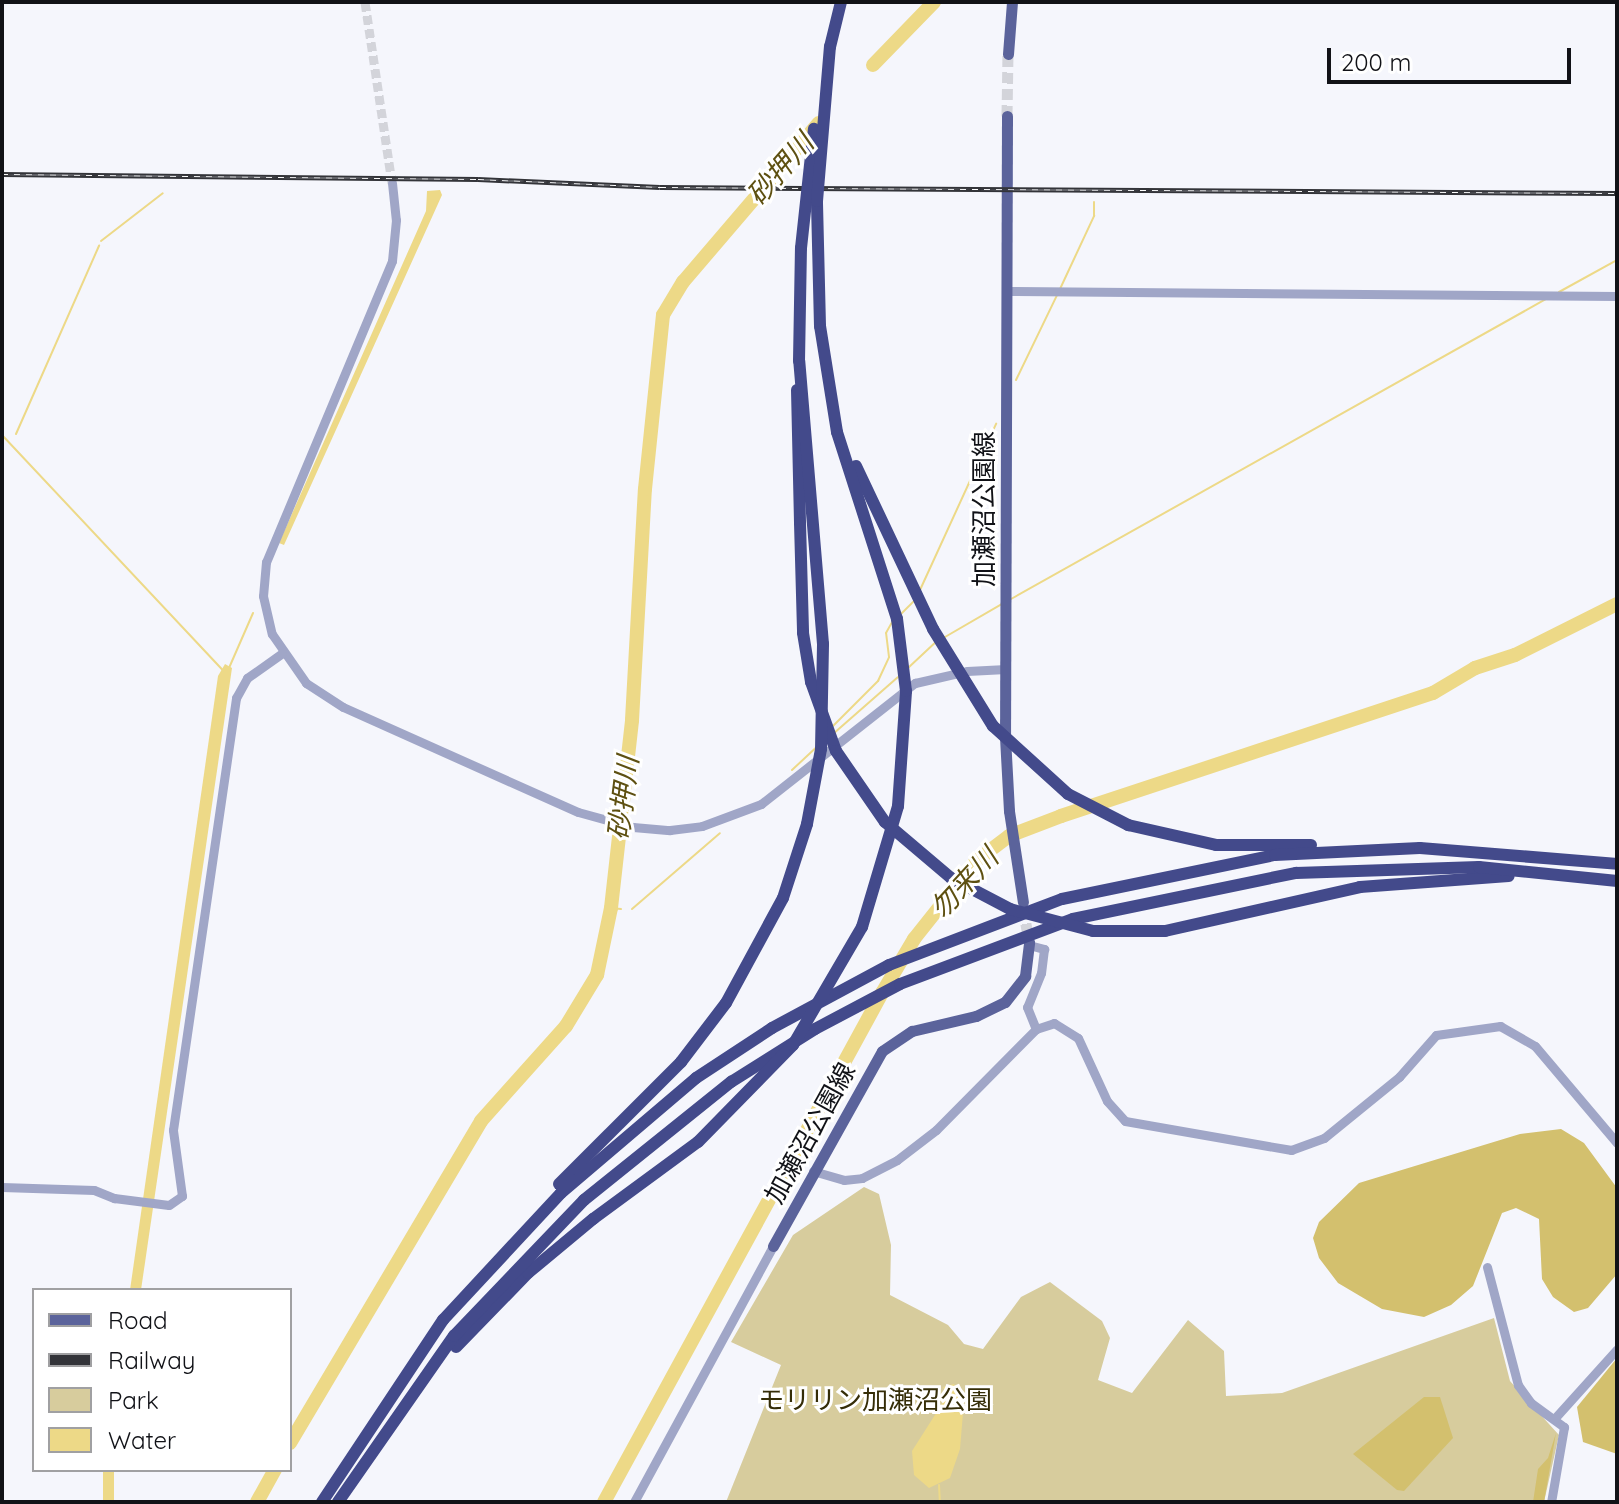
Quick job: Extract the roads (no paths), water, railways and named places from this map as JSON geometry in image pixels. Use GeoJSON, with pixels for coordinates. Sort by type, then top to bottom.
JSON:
{"type":"FeatureCollection","features":[{"type":"Feature","properties":{"kind":"highway"},"geometry":{"type":"LineString","coordinates":[[841,2],[811,147],[799,298],[803,633],[818,705],[848,771],[908,845],[989,900],[1070,927],[1165,931],[1390,882],[1580,876]]}},
{"type":"Feature","properties":{"kind":"highway"},"geometry":{"type":"LineString","coordinates":[[357,1472],[431,1375],[528,1273],[698,1142],[765,1078],[821,1006],[862,927],[898,806],[906,691],[888,582],[837,432],[824,363],[817,201],[830,47]]}},
{"type":"Feature","properties":{"kind":"highway"},"geometry":{"type":"LineString","coordinates":[[322,1502],[443,1320],[530,1213],[656,1089],[704,1034],[766,933],[797,860],[821,749],[824,681],[801,411],[799,298]]}},
{"type":"Feature","properties":{"kind":"highway"},"geometry":{"type":"LineString","coordinates":[[824,363],[860,477],[933,629],[974,700],[1041,774],[1128,825],[1216,845],[1487,850],[1617,864]]}},
{"type":"Feature","properties":{"kind":"highway"},"geometry":{"type":"LineString","coordinates":[[443,1320],[561,1193],[696,1078],[850,984],[1001,919],[1220,863],[1385,848]]}},
{"type":"Feature","properties":{"kind":"highway"},"geometry":{"type":"LineString","coordinates":[[338,1502],[425,1374],[487,1298],[551,1231],[657,1138],[815,1029],[900,984],[1141,902],[1296,873],[1466,867],[1617,881]]}},
{"type":"Feature","properties":{"kind":"main road"},"geometry":{"type":"LineString","coordinates":[[1008,54],[1012,2]]}},
{"type":"Feature","properties":{"kind":"main road","name":"加瀬沼公園線"},"geometry":{"type":"LineString","coordinates":[[1007,116],[1006,669],[1010,820],[1023,902]]}},
{"type":"Feature","properties":{"kind":"main road","name":"加瀬沼公園線"},"geometry":{"type":"LineString","coordinates":[[773,1246],[882,1051],[912,1031],[976,1016],[1005,1002],[1025,976],[1026,941]]}},
{"type":"Feature","properties":{"kind":"street"},"geometry":{"type":"LineString","coordinates":[[392,183],[396,220],[392,261],[266,562],[265,614],[281,654],[306,683],[343,707],[582,813],[633,827],[702,826],[740,814],[796,781],[915,683],[946,674],[1006,669]]}},
{"type":"Feature","properties":{"kind":"street"},"geometry":{"type":"LineString","coordinates":[[1007,291],[1617,296]]}},
{"type":"Feature","properties":{"kind":"street"},"geometry":{"type":"LineString","coordinates":[[2,1187],[94,1190],[159,1204],[174,1204],[184,1189],[173,1130],[236,698],[247,678],[281,654]]}},
{"type":"Feature","properties":{"kind":"street"},"geometry":{"type":"LineString","coordinates":[[1026,941],[1044,949],[1041,973],[1027,1007],[1036,1029]]}},
{"type":"Feature","properties":{"kind":"street"},"geometry":{"type":"LineString","coordinates":[[813,1171],[844,1180],[862,1178],[897,1160],[950,1117],[1036,1029],[1054,1023],[1074,1034],[1107,1101],[1125,1121],[1291,1150],[1324,1138],[1399,1077],[1436,1035],[1500,1026],[1535,1046],[1617,1143]]}},
{"type":"Feature","properties":{"kind":"street"},"geometry":{"type":"LineString","coordinates":[[634,1502],[773,1246]]}},
{"type":"Feature","properties":{"kind":"street"},"geometry":{"type":"LineString","coordinates":[[1487,1267],[1518,1385],[1531,1403],[1564,1427],[1551,1502]]}},
{"type":"Feature","properties":{"kind":"street"},"geometry":{"type":"LineString","coordinates":[[1554,1419],[1617,1349]]}},
{"type":"Feature","properties":{"kind":"water"},"geometry":{"type":"Polygon","coordinates":[[[440,190],[442,195],[284,545],[279,543],[426,211],[427,191],[440,190]]]}},
{"type":"Feature","properties":{"kind":"water"},"geometry":{"type":"Polygon","coordinates":[[[225,664],[232,668],[141,1288],[130,1288],[218,676],[225,664]]]}},
{"type":"Feature","properties":{"kind":"water"},"geometry":{"type":"Polygon","coordinates":[[[954,1384],[964,1401],[960,1449],[950,1478],[929,1488],[914,1475],[912,1451],[947,1396],[943,1387],[954,1384]]]}},
{"type":"Feature","properties":{"kind":"water"},"geometry":{"type":"Polygon","coordinates":[[[103,1472],[114,1472],[114,1502],[103,1502],[103,1472]]]}},
{"type":"Feature","properties":{"kind":"waterway","name":"砂押川"},"geometry":{"type":"LineString","coordinates":[[873,65],[934,2]]}},
{"type":"Feature","properties":{"kind":"waterway","name":"砂押川"},"geometry":{"type":"LineString","coordinates":[[292,1440],[481,1121],[566,1026],[597,975],[611,908],[632,720],[645,489],[663,315],[683,282],[819,123]]}},
{"type":"Feature","properties":{"kind":"waterway"},"geometry":{"type":"LineString","coordinates":[[101,241],[163,193]]}},
{"type":"Feature","properties":{"kind":"waterway"},"geometry":{"type":"LineString","coordinates":[[1060,289],[1094,216],[1094,202]]}},
{"type":"Feature","properties":{"kind":"waterway"},"geometry":{"type":"LineString","coordinates":[[16,434],[99,246]]}},
{"type":"Feature","properties":{"kind":"waterway"},"geometry":{"type":"LineString","coordinates":[[1559,292],[1617,260]]}},
{"type":"Feature","properties":{"kind":"waterway"},"geometry":{"type":"LineString","coordinates":[[1016,380],[1057,295]]}},
{"type":"Feature","properties":{"kind":"waterway"},"geometry":{"type":"LineString","coordinates":[[1011,599],[1546,299]]}},
{"type":"Feature","properties":{"kind":"waterway"},"geometry":{"type":"LineString","coordinates":[[920,590],[996,424]]}},
{"type":"Feature","properties":{"kind":"waterway"},"geometry":{"type":"LineString","coordinates":[[2,435],[223,670]]}},
{"type":"Feature","properties":{"kind":"waterway"},"geometry":{"type":"LineString","coordinates":[[900,615],[915,600]]}},
{"type":"Feature","properties":{"kind":"waterway"},"geometry":{"type":"LineString","coordinates":[[945,637],[1002,604]]}},
{"type":"Feature","properties":{"kind":"waterway","name":"勿来川"},"geometry":{"type":"LineString","coordinates":[[604,1502],[882,993],[914,939],[976,861],[1009,836],[1061,816],[1433,693],[1475,668],[1515,655],[1617,604]]}},
{"type":"Feature","properties":{"kind":"waterway"},"geometry":{"type":"LineString","coordinates":[[229,668],[253,613]]}},
{"type":"Feature","properties":{"kind":"waterway"},"geometry":{"type":"LineString","coordinates":[[833,726],[878,681],[889,657],[886,633],[892,622]]}},
{"type":"Feature","properties":{"kind":"waterway"},"geometry":{"type":"LineString","coordinates":[[908,668],[936,642]]}},
{"type":"Feature","properties":{"kind":"waterway"},"geometry":{"type":"LineString","coordinates":[[833,734],[898,677]]}},
{"type":"Feature","properties":{"kind":"waterway"},"geometry":{"type":"LineString","coordinates":[[792,770],[816,748]]}},
{"type":"Feature","properties":{"kind":"waterway"},"geometry":{"type":"LineString","coordinates":[[632,909],[720,833]]}},
{"type":"Feature","properties":{"kind":"waterway"},"geometry":{"type":"LineString","coordinates":[[611,908],[621,909]]}},
{"type":"Feature","properties":{"kind":"waterway","name":"砂押川"},"geometry":{"type":"LineString","coordinates":[[257,1502],[274,1472]]}},
{"type":"Feature","properties":{"kind":"waterway"},"geometry":{"type":"LineString","coordinates":[[939,1485],[940,1502]]}},
{"type":"Feature","properties":{"kind":"tunnel"},"geometry":{"type":"LineString","coordinates":[[365,2],[392,183]]}},
{"type":"Feature","properties":{"kind":"tunnel"},"geometry":{"type":"LineString","coordinates":[[1007,116],[1008,54]]}},
{"type":"Feature","properties":{"kind":"tunnel"},"geometry":{"type":"LineString","coordinates":[[1023,907],[1029,942]]}},
{"type":"Feature","properties":{"kind":"railway"},"geometry":{"type":"LineString","coordinates":[[2,174],[478,179],[660,187],[1617,193]]}},
{"type":"Feature","properties":{"kind":"park label","name":"モリリン加瀬沼公園"},"geometry":{"type":"Point","coordinates":[875,1400]}}]}
